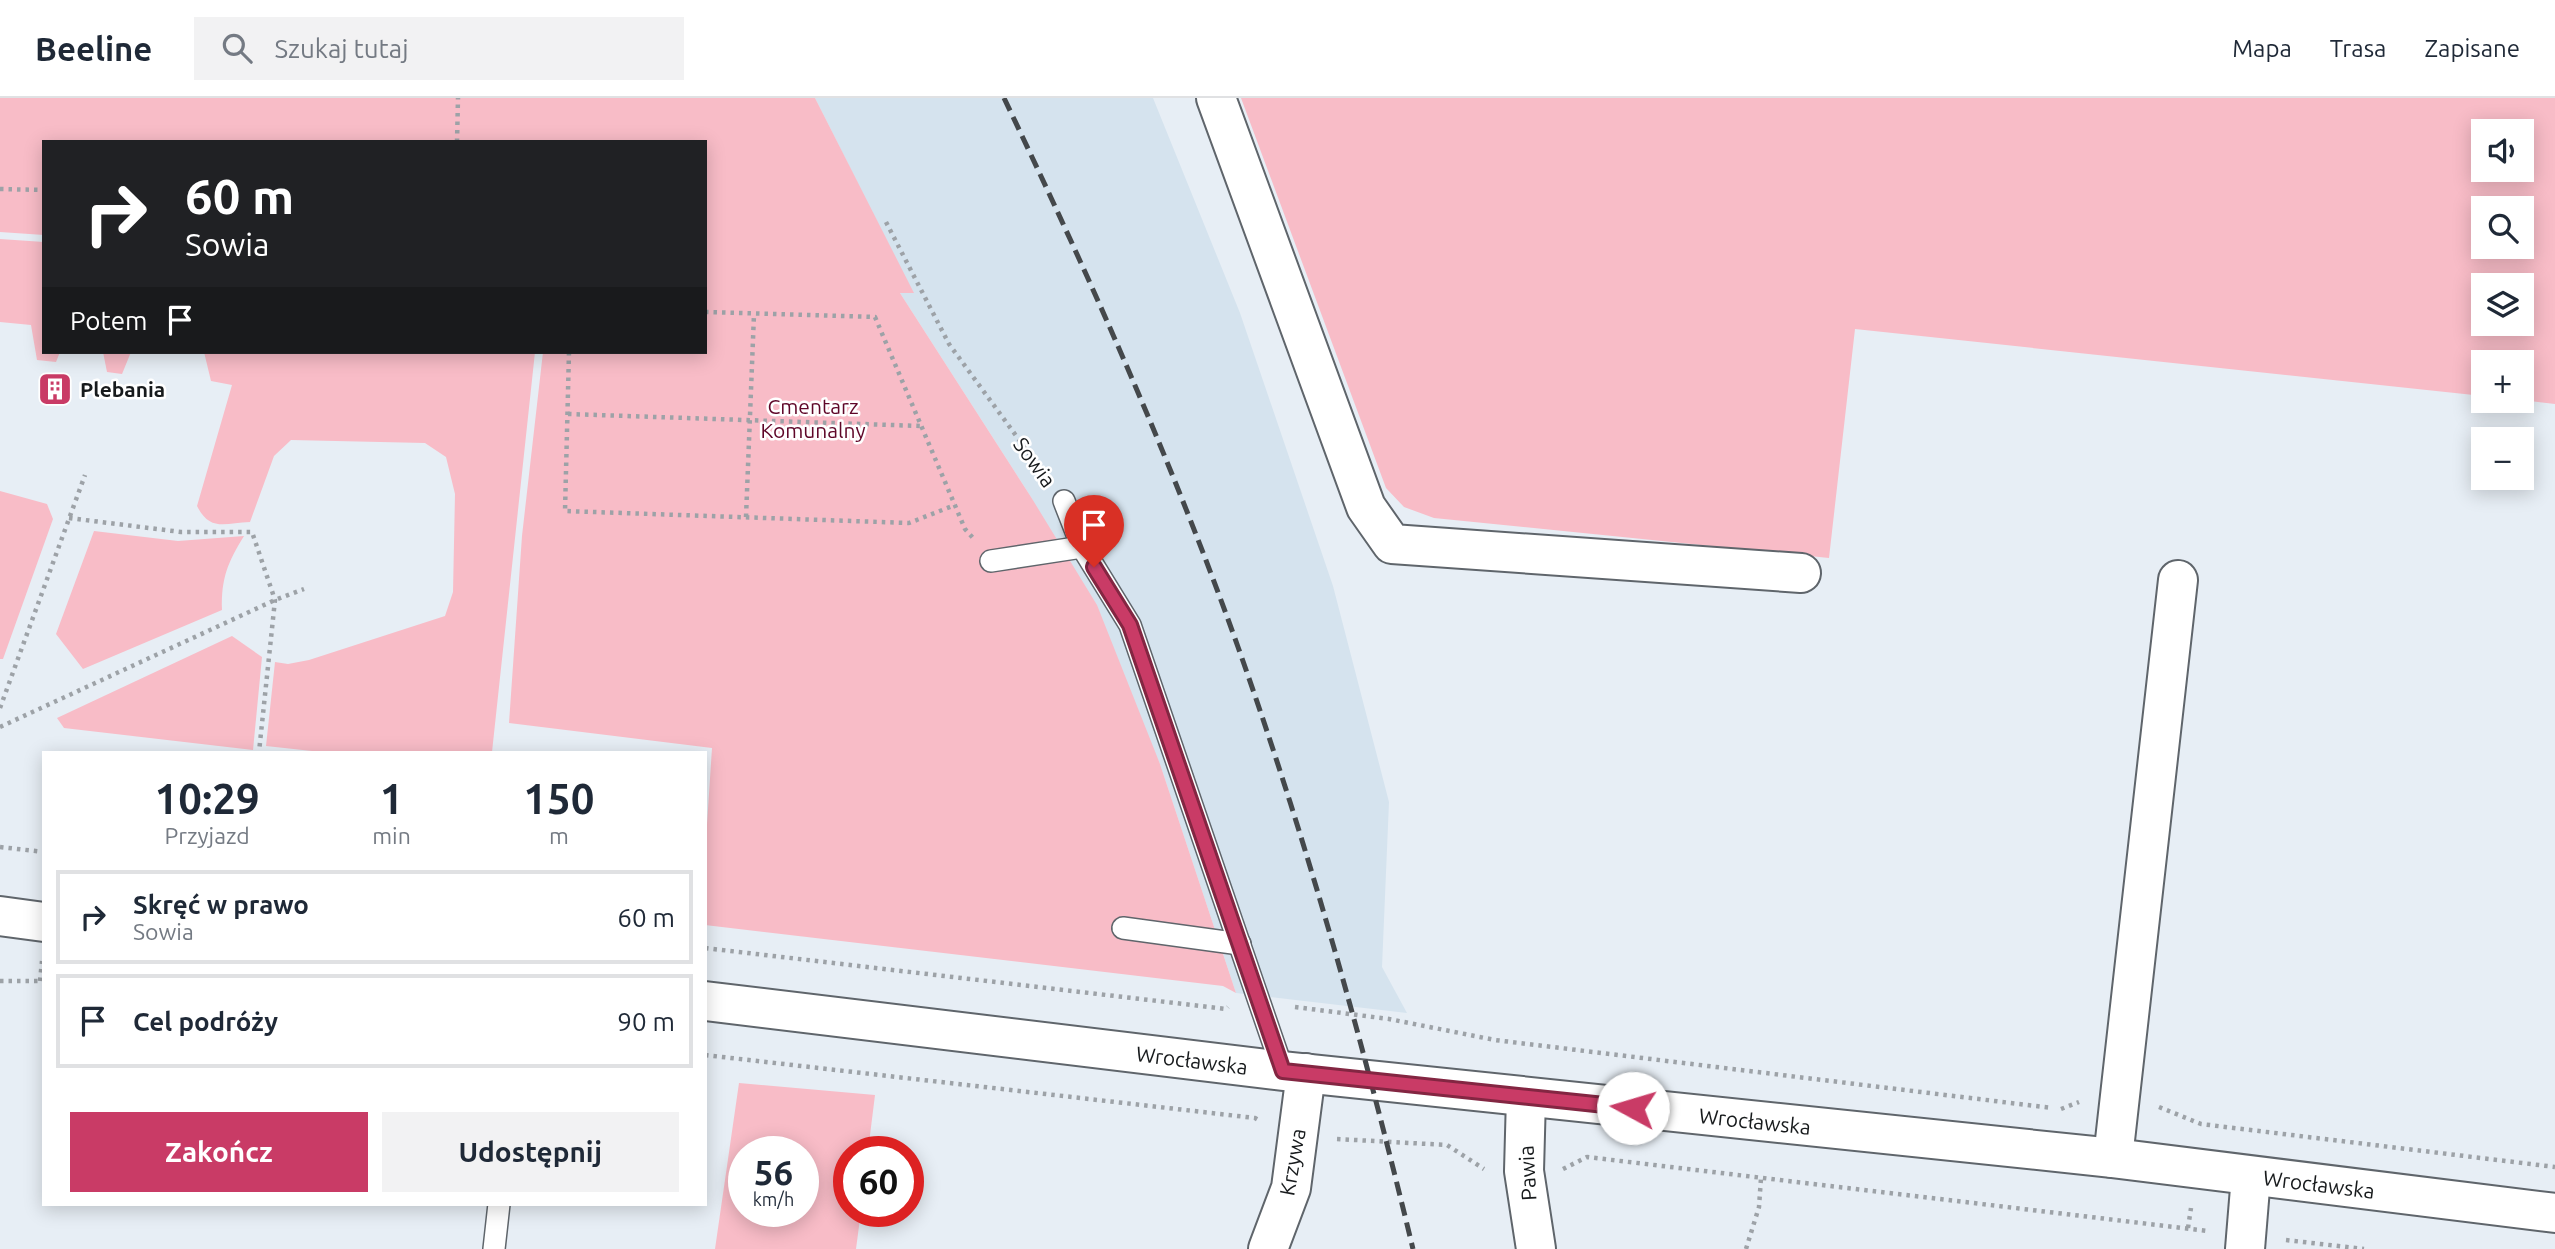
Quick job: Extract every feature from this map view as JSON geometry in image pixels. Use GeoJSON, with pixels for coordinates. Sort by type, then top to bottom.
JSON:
{"type":"FeatureCollection","features":[{"type":"Feature","properties":{"kind":"street"},"geometry":{"type":"LineString","coordinates":[[1216,98],[1366,507],[1392,544],[1801,573]]}},
{"type":"Feature","properties":{"kind":"street"},"geometry":{"type":"LineString","coordinates":[[2113,1158],[2178,580]]}},
{"type":"Feature","properties":{"kind":"street"},"geometry":{"type":"LineString","coordinates":[[0,916],[42,922]]}},
{"type":"Feature","properties":{"kind":"street","name":"Wrocławska"},"geometry":{"type":"LineString","coordinates":[[707,1001],[1294,1072],[2113,1158],[2555,1213]]}},
{"type":"Feature","properties":{"kind":"street","name":"Krzywa"},"geometry":{"type":"LineString","coordinates":[[1268,1249],[1291,1188],[1294,1072]]}},
{"type":"Feature","properties":{"kind":"street","name":"Pawia"},"geometry":{"type":"LineString","coordinates":[[1526,1097],[1524,1171],[1536,1249]]}},
{"type":"Feature","properties":{"kind":"street"},"geometry":{"type":"LineString","coordinates":[[2245,1249],[2251,1176]]}},
{"type":"Feature","properties":{"kind":"lane","name":"Sowia"},"geometry":{"type":"LineString","coordinates":[[1064,501],[1082,547],[1130,625],[1261,1005],[1294,1072]]}},
{"type":"Feature","properties":{"kind":"lane"},"geometry":{"type":"LineString","coordinates":[[991,561],[1082,547]]}},
{"type":"Feature","properties":{"kind":"lane"},"geometry":{"type":"LineString","coordinates":[[1124,928],[1240,944]]}},
{"type":"Feature","properties":{"kind":"lane"},"geometry":{"type":"LineString","coordinates":[[494,1249],[499,1206]]}},
{"type":"Feature","properties":{"kind":"path"},"geometry":{"type":"LineString","coordinates":[[457,140],[458,98]]}},
{"type":"Feature","properties":{"kind":"path"},"geometry":{"type":"LineString","coordinates":[[0,188],[42,190]]}},
{"type":"Feature","properties":{"kind":"path","name":"Sowia"},"geometry":{"type":"LineString","coordinates":[[886,222],[949,344],[1064,501]]}},
{"type":"Feature","properties":{"kind":"path"},"geometry":{"type":"LineString","coordinates":[[707,312],[875,317],[965,528]]}},
{"type":"Feature","properties":{"kind":"path"},"geometry":{"type":"LineString","coordinates":[[746,517],[754,314]]}},
{"type":"Feature","properties":{"kind":"path"},"geometry":{"type":"LineString","coordinates":[[569,354],[565,512],[909,523],[955,505]]}},
{"type":"Feature","properties":{"kind":"path"},"geometry":{"type":"LineString","coordinates":[[568,414],[921,426]]}},
{"type":"Feature","properties":{"kind":"path"},"geometry":{"type":"LineString","coordinates":[[0,708],[85,475]]}},
{"type":"Feature","properties":{"kind":"path"},"geometry":{"type":"LineString","coordinates":[[69,519],[181,532],[252,531],[275,600],[259,751]]}},
{"type":"Feature","properties":{"kind":"path"},"geometry":{"type":"LineString","coordinates":[[0,727],[304,589]]}},
{"type":"Feature","properties":{"kind":"path"},"geometry":{"type":"LineString","coordinates":[[0,847],[42,852]]}},
{"type":"Feature","properties":{"kind":"path"},"geometry":{"type":"LineString","coordinates":[[707,948],[1226,1009],[1234,1002],[1309,1007],[1389,1019],[1495,1040],[2065,1109],[2087,1098],[2120,1101],[2156,1106],[2201,1124],[2555,1167]]}},
{"type":"Feature","properties":{"kind":"path"},"geometry":{"type":"LineString","coordinates":[[0,982],[42,981]]}},
{"type":"Feature","properties":{"kind":"path"},"geometry":{"type":"LineString","coordinates":[[1746,1249],[1759,1207],[1761,1178]]}},
{"type":"Feature","properties":{"kind":"path"},"geometry":{"type":"LineString","coordinates":[[2346,1247],[2364,1249]]}},
{"type":"Feature","properties":{"kind":"shaded area"},"geometry":{"type":"Polygon","coordinates":[[[815,98],[1153,98],[1240,313],[1333,586],[1389,802],[1382,967],[1407,1013],[1236,993],[1160,764],[1031,497],[900,293],[913,293],[815,98]]]}},
{"type":"Feature","properties":{"kind":"green space","name":"Cmentarz Komunalny"},"geometry":{"type":"Polygon","coordinates":[[[0,98],[815,98],[914,293],[900,293],[1097,605],[1160,764],[1236,993],[1223,986],[707,925],[707,824],[712,748],[509,723],[522,536],[543,354],[707,354],[707,140],[42,140],[42,235],[0,232],[0,98]]]}},
{"type":"Feature","properties":{"kind":"green space"},"geometry":{"type":"Polygon","coordinates":[[[1241,98],[2555,98],[2555,404],[2534,401],[2534,350],[2471,350],[2471,395],[1855,329],[1829,558],[1434,518],[1404,507],[1386,488],[1241,98]]]}},
{"type":"Feature","properties":{"kind":"green space"},"geometry":{"type":"Polygon","coordinates":[[[0,239],[42,242],[42,354],[59,354],[56,362],[37,360],[31,325],[0,322],[0,239]]]}},
{"type":"Feature","properties":{"kind":"green space"},"geometry":{"type":"Polygon","coordinates":[[[103,354],[130,354],[122,374],[107,372],[103,354]]]}},
{"type":"Feature","properties":{"kind":"green space"},"geometry":{"type":"Polygon","coordinates":[[[204,354],[535,354],[492,751],[312,751],[266,746],[275,662],[288,664],[309,660],[445,616],[453,592],[455,494],[446,457],[425,443],[291,440],[274,456],[250,522],[213,523],[207,520],[197,506],[232,385],[211,381],[204,354]]]}},
{"type":"Feature","properties":{"kind":"green space"},"geometry":{"type":"Polygon","coordinates":[[[0,491],[47,504],[53,519],[3,659],[0,659],[0,491]]]}},
{"type":"Feature","properties":{"kind":"green space"},"geometry":{"type":"Polygon","coordinates":[[[94,531],[178,541],[244,536],[227,571],[222,610],[83,669],[56,634],[94,531]]]}},
{"type":"Feature","properties":{"kind":"green space"},"geometry":{"type":"Polygon","coordinates":[[[232,636],[262,657],[253,750],[64,728],[57,718],[232,636]]]}},
{"type":"Feature","properties":{"kind":"green space"},"geometry":{"type":"Polygon","coordinates":[[[739,1083],[875,1095],[870,1136],[833,1136],[833,1227],[859,1227],[856,1249],[715,1249],[728,1159],[728,1227],[819,1227],[819,1136],[731,1136],[739,1083]]]}},
{"type":"Feature","properties":{"kind":"railway"},"geometry":{"type":"LineString","coordinates":[[1004,98],[1157,438],[1238,647],[1288,796],[1333,946],[1413,1249]]}},
{"type":"Feature","properties":{"kind":"place","name":"Plebania"},"geometry":{"type":"Point","coordinates":[55,389]}},
{"type":"Feature","properties":{"kind":"route"},"geometry":{"type":"LineString","coordinates":[[1094,567],[1130,625],[1283,1071],[1633,1108]]}}]}
